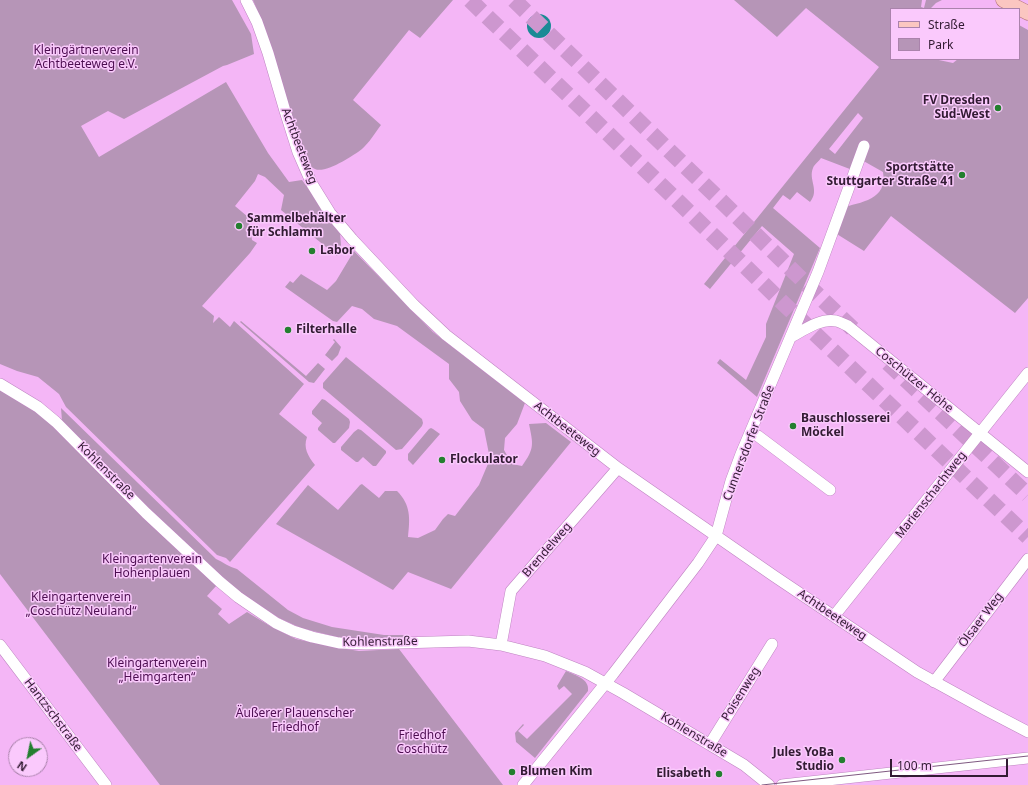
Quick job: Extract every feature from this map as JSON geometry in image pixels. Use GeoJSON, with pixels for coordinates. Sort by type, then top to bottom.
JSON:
{"type":"FeatureCollection","features":[{"type":"Feature","properties":{"kind":"main road"},"geometry":{"type":"LineString","coordinates":[[1003,0],[1018,8]]}},
{"type":"Feature","properties":{"kind":"street","name":"Achtbeeteweg"},"geometry":{"type":"LineString","coordinates":[[246,0],[257,22],[285,111],[312,184],[330,213],[374,264],[446,335],[618,468],[716,536],[934,682],[1028,732]]}},
{"type":"Feature","properties":{"kind":"street","name":"Cunnersdorfer Straße"},"geometry":{"type":"LineString","coordinates":[[523,785],[605,683],[614,674],[698,563],[716,536],[731,481],[818,272],[864,146]]}},
{"type":"Feature","properties":{"kind":"street","name":"Coschützer Höhe"},"geometry":{"type":"LineString","coordinates":[[792,337],[824,321],[836,321],[848,326],[1028,472]]}},
{"type":"Feature","properties":{"kind":"street","name":"Marienschachtweg"},"geometry":{"type":"LineString","coordinates":[[834,616],[1028,373]]}},
{"type":"Feature","properties":{"kind":"street","name":"Kohlenstraße"},"geometry":{"type":"LineString","coordinates":[[0,384],[38,407],[56,422],[146,513],[220,582],[238,597],[276,622],[294,631],[339,643],[485,642],[545,656],[585,672],[605,683],[744,765],[769,785]]}},
{"type":"Feature","properties":{"kind":"street"},"geometry":{"type":"LineString","coordinates":[[750,433],[758,436],[830,490]]}},
{"type":"Feature","properties":{"kind":"street","name":"Brendelweg"},"geometry":{"type":"LineString","coordinates":[[501,645],[511,591],[618,468]]}},
{"type":"Feature","properties":{"kind":"street","name":"Ölsaer Weg"},"geometry":{"type":"LineString","coordinates":[[934,682],[1028,559]]}},
{"type":"Feature","properties":{"kind":"street","name":"Poisenweg"},"geometry":{"type":"LineString","coordinates":[[710,744],[772,644]]}},
{"type":"Feature","properties":{"kind":"street","name":"Hantzschstraße"},"geometry":{"type":"LineString","coordinates":[[0,645],[106,785]]}},
{"type":"Feature","properties":{"kind":"street"},"geometry":{"type":"LineString","coordinates":[[782,785],[818,783],[1028,758]]}},
{"type":"Feature","properties":{"kind":"green space","name":"Kleingärtnerverein Achtbeeteweg e.V."},"geometry":{"type":"Polygon","coordinates":[[[0,0],[232,0],[251,34],[254,54],[223,66],[124,119],[108,111],[81,126],[99,157],[226,82],[268,153],[289,182],[302,180],[340,233],[341,245],[337,256],[281,210],[284,195],[265,177],[258,174],[255,181],[235,206],[248,217],[252,240],[257,243],[250,253],[202,306],[214,316],[213,323],[219,317],[230,327],[234,321],[304,384],[279,414],[307,437],[307,452],[315,465],[230,562],[226,558],[217,555],[66,407],[59,394],[38,377],[0,364],[0,0]]]}},
{"type":"Feature","properties":{"kind":"green space"},"geometry":{"type":"Polygon","coordinates":[[[253,0],[453,0],[420,38],[409,30],[353,100],[381,125],[370,141],[362,149],[346,160],[332,167],[320,170],[310,166],[302,152],[266,31],[253,0]]]}},
{"type":"Feature","properties":{"kind":"green space"},"geometry":{"type":"Polygon","coordinates":[[[734,0],[922,0],[921,7],[924,8],[890,8],[890,60],[939,60],[953,63],[957,60],[1020,60],[1020,26],[1028,30],[1028,298],[1015,313],[891,216],[864,251],[832,231],[841,208],[864,201],[877,194],[881,189],[883,172],[860,159],[855,171],[821,158],[812,172],[814,193],[810,202],[797,192],[790,200],[783,195],[773,208],[820,248],[757,397],[717,363],[720,359],[746,380],[766,337],[766,324],[794,254],[762,226],[710,289],[704,284],[879,67],[806,8],[777,37],[734,0]],[[858,113],[829,149],[835,154],[863,118],[858,113]]]}},
{"type":"Feature","properties":{"kind":"green space"},"geometry":{"type":"Polygon","coordinates":[[[926,0],[942,0],[931,8],[924,8],[926,0]]]}},
{"type":"Feature","properties":{"kind":"green space"},"geometry":{"type":"Polygon","coordinates":[[[354,251],[433,332],[525,403],[517,424],[505,438],[504,450],[512,464],[522,466],[529,455],[532,441],[529,424],[546,423],[571,442],[451,589],[408,572],[393,590],[276,524],[308,485],[338,510],[362,484],[379,498],[385,491],[397,491],[402,496],[407,507],[409,518],[408,537],[418,538],[435,530],[448,514],[455,516],[479,485],[490,459],[484,429],[472,420],[460,401],[459,392],[449,379],[449,364],[397,326],[374,319],[362,309],[352,306],[337,322],[333,321],[285,287],[290,281],[293,283],[301,274],[327,290],[336,281],[354,251]]]}},
{"type":"Feature","properties":{"kind":"green space"},"geometry":{"type":"Polygon","coordinates":[[[241,321],[306,376],[318,363],[325,369],[314,383],[309,382],[240,322],[241,321]]]}},
{"type":"Feature","properties":{"kind":"green space"},"geometry":{"type":"Polygon","coordinates":[[[334,339],[341,347],[338,355],[332,361],[325,355],[335,342],[333,340],[334,339]]]}},
{"type":"Feature","properties":{"kind":"green space"},"geometry":{"type":"Polygon","coordinates":[[[346,357],[422,419],[422,426],[402,449],[396,450],[323,388],[323,383],[346,357]]]}},
{"type":"Feature","properties":{"kind":"green space"},"geometry":{"type":"Polygon","coordinates":[[[0,388],[18,398],[52,424],[217,585],[207,596],[222,609],[218,614],[229,624],[247,612],[296,639],[359,651],[399,649],[503,785],[160,785],[0,574],[0,388]]]}},
{"type":"Feature","properties":{"kind":"green space"},"geometry":{"type":"Polygon","coordinates":[[[322,399],[349,419],[350,422],[349,428],[335,443],[333,443],[318,430],[322,423],[312,414],[312,411],[322,399]]]}},
{"type":"Feature","properties":{"kind":"green space"},"geometry":{"type":"Polygon","coordinates":[[[61,408],[216,559],[237,569],[288,610],[303,618],[332,627],[384,635],[405,635],[406,638],[366,639],[337,637],[301,628],[279,618],[235,589],[150,509],[62,421],[61,408]]]}},
{"type":"Feature","properties":{"kind":"green space"},"geometry":{"type":"Polygon","coordinates":[[[431,428],[440,434],[413,465],[408,460],[408,454],[431,428]]]}},
{"type":"Feature","properties":{"kind":"green space"},"geometry":{"type":"Polygon","coordinates":[[[358,429],[386,451],[376,466],[373,466],[363,457],[356,462],[341,450],[341,447],[358,429]]]}},
{"type":"Feature","properties":{"kind":"green space"},"geometry":{"type":"Polygon","coordinates":[[[566,671],[584,680],[587,683],[588,691],[535,758],[516,742],[515,733],[523,724],[524,725],[518,731],[527,739],[572,694],[564,686],[559,690],[557,686],[566,671]]]}},
{"type":"Feature","properties":{"kind":"shaded area"},"geometry":{"type":"Polygon","coordinates":[[[539,14],[547,18],[551,26],[547,34],[539,38],[531,34],[527,26],[531,18],[539,14]]]}},
{"type":"Feature","properties":{"kind":"tunnel"},"geometry":{"type":"LineString","coordinates":[[470,0],[785,305],[1028,537]]}},
{"type":"Feature","properties":{"kind":"tunnel"},"geometry":{"type":"LineString","coordinates":[[514,0],[856,332]]}},
{"type":"Feature","properties":{"kind":"tunnel"},"geometry":{"type":"LineString","coordinates":[[888,363],[1028,495]]}},
{"type":"Feature","properties":{"kind":"tram line"},"geometry":{"type":"LineString","coordinates":[[762,785],[1028,756]]}},
{"type":"Feature","properties":{"kind":"place","name":"FV Dresden Süd-West"},"geometry":{"type":"Point","coordinates":[998,108]}},
{"type":"Feature","properties":{"kind":"place","name":"Sportstätte Stuttgarter Straße 41"},"geometry":{"type":"Point","coordinates":[962,175]}},
{"type":"Feature","properties":{"kind":"place","name":"Sammelbehälter für Schlamm"},"geometry":{"type":"Point","coordinates":[239,226]}},
{"type":"Feature","properties":{"kind":"place","name":"Labor"},"geometry":{"type":"Point","coordinates":[312,251]}},
{"type":"Feature","properties":{"kind":"place","name":"Filterhalle"},"geometry":{"type":"Point","coordinates":[288,330]}},
{"type":"Feature","properties":{"kind":"place","name":"Bauschlosserei Möckel"},"geometry":{"type":"Point","coordinates":[793,426]}},
{"type":"Feature","properties":{"kind":"place","name":"Flockulator"},"geometry":{"type":"Point","coordinates":[442,460]}},
{"type":"Feature","properties":{"kind":"place","name":"Jules YoBa Studio"},"geometry":{"type":"Point","coordinates":[842,760]}},
{"type":"Feature","properties":{"kind":"place","name":"Blumen Kim"},"geometry":{"type":"Point","coordinates":[512,772]}},
{"type":"Feature","properties":{"kind":"place","name":"Elisabeth"},"geometry":{"type":"Point","coordinates":[719,774]}},
{"type":"Feature","properties":{"kind":"park label","name":"Kleingartenverein Hohenplauen"},"geometry":{"type":"Point","coordinates":[152,567]}},
{"type":"Feature","properties":{"kind":"park label","name":"Kleingartenverein „Coschütz Neuland“"},"geometry":{"type":"Point","coordinates":[81,605]}},
{"type":"Feature","properties":{"kind":"park label","name":"Kleingartenverein „Heimgarten“"},"geometry":{"type":"Point","coordinates":[157,671]}},
{"type":"Feature","properties":{"kind":"park label","name":"Äußerer Plauenscher Friedhof"},"geometry":{"type":"Point","coordinates":[295,721]}},
{"type":"Feature","properties":{"kind":"park label","name":"Friedhof Coschütz"},"geometry":{"type":"Point","coordinates":[422,743]}}]}
